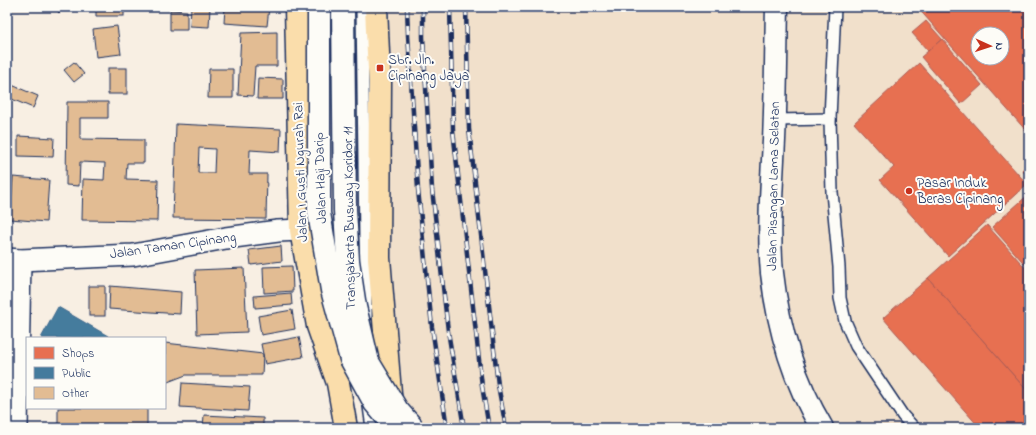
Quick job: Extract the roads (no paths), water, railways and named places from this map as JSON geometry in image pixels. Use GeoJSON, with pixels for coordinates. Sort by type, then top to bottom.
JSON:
{"type":"FeatureCollection","features":[{"type":"Feature","properties":{"kind":"main road","name":"Jalan I Gusti Ngurah Rai"},"geometry":{"type":"LineString","coordinates":[[296,7],[301,230],[318,326],[338,383],[346,428]]}},
{"type":"Feature","properties":{"kind":"main road","name":"Jalan Haji Darip"},"geometry":{"type":"LineString","coordinates":[[319,7],[319,213],[332,290],[351,359],[375,404],[395,428]]}},
{"type":"Feature","properties":{"kind":"main road","name":"Jalan Haji Darip"},"geometry":{"type":"LineString","coordinates":[[343,7],[345,210],[348,261],[355,307],[368,362],[397,410],[413,428]]}},
{"type":"Feature","properties":{"kind":"main road"},"geometry":{"type":"LineString","coordinates":[[376,7],[380,83],[379,258],[392,409],[395,428]]}},
{"type":"Feature","properties":{"kind":"main road","name":"Jalan Pisangan Lama Selatan"},"geometry":{"type":"LineString","coordinates":[[777,7],[771,231],[772,273],[778,314],[786,346],[815,417],[822,428]]}},
{"type":"Feature","properties":{"kind":"street","name":"Jalan Taman Cipinang"},"geometry":{"type":"LineString","coordinates":[[17,428],[14,260],[133,255],[226,238],[278,231],[301,230]]}},
{"type":"Feature","properties":{"kind":"lane","name":"Transjakarta Busway Koridor 11"},"geometry":{"type":"LineString","coordinates":[[362,7],[365,185],[364,270],[368,392],[372,428]]}},
{"type":"Feature","properties":{"kind":"lane"},"geometry":{"type":"LineString","coordinates":[[834,7],[830,119],[832,192],[840,267],[840,298],[845,321],[856,346],[903,416],[914,428]]}},
{"type":"Feature","properties":{"kind":"lane"},"geometry":{"type":"LineString","coordinates":[[775,120],[830,119]]}},
{"type":"Feature","properties":{"kind":"railway"},"geometry":{"type":"LineString","coordinates":[[407,7],[418,189],[432,327],[447,428]]}},
{"type":"Feature","properties":{"kind":"railway"},"geometry":{"type":"LineString","coordinates":[[423,7],[423,37],[432,189],[448,331],[464,428]]}},
{"type":"Feature","properties":{"kind":"railway"},"geometry":{"type":"LineString","coordinates":[[450,7],[453,130],[482,386],[489,428]]}},
{"type":"Feature","properties":{"kind":"railway"},"geometry":{"type":"LineString","coordinates":[[466,7],[469,129],[498,385],[506,428]]}},
{"type":"Feature","properties":{"kind":"place","name":"Sbr. Jln. Cipinang Jaya"},"geometry":{"type":"Point","coordinates":[380,68]}},
{"type":"Feature","properties":{"kind":"place","name":"Pasar Induk Beras Cipinang"},"geometry":{"type":"Point","coordinates":[909,191]}}]}
